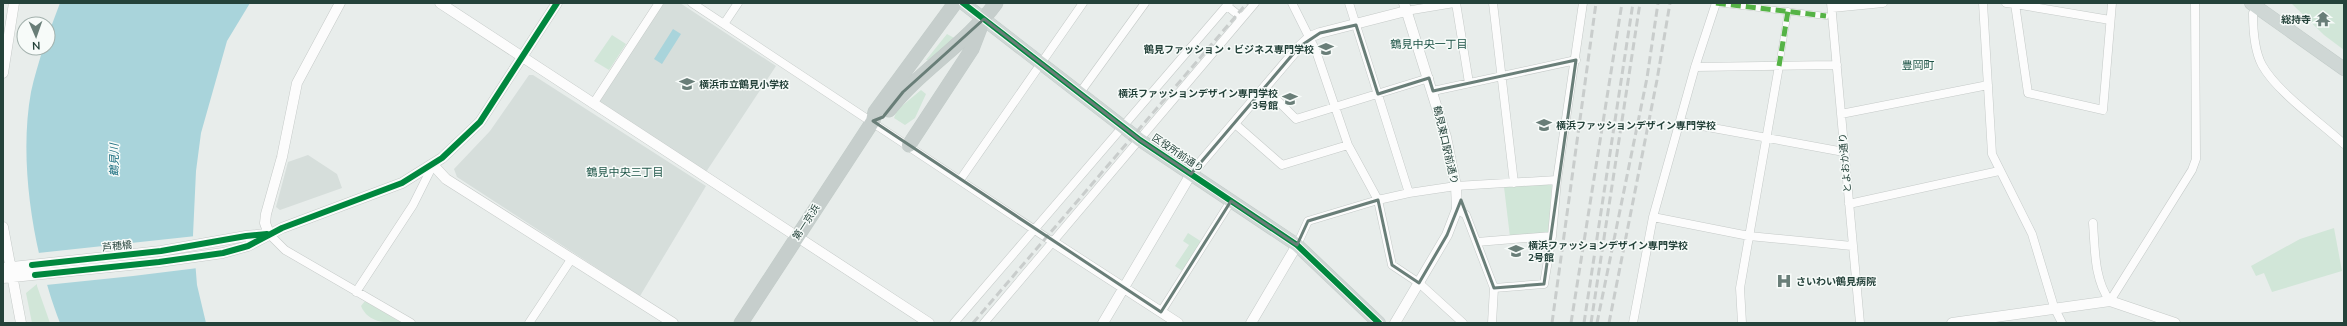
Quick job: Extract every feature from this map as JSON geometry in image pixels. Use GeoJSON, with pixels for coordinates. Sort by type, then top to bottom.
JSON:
{"type":"FeatureCollection","features":[{"type":"Feature","properties":{"kind":"highway","name":"第一京浜"},"geometry":{"type":"LineString","coordinates":[[741,323],[873,121],[875,112],[955,3]]}},
{"type":"Feature","properties":{"kind":"highway","name":"第一京浜"},"geometry":{"type":"LineString","coordinates":[[873,121],[883,117],[903,92],[984,19],[996,3]]}},
{"type":"Feature","properties":{"kind":"highway"},"geometry":{"type":"LineString","coordinates":[[910,146],[972,49],[984,19]]}},
{"type":"Feature","properties":{"kind":"main road","name":"区役所前通り"},"geometry":{"type":"LineString","coordinates":[[963,3],[1140,140],[1297,245],[1379,323]]}},
{"type":"Feature","properties":{"kind":"main road"},"geometry":{"type":"LineString","coordinates":[[2254,5],[2344,69]]}},
{"type":"Feature","properties":{"kind":"street"},"geometry":{"type":"LineString","coordinates":[[3,73],[5,42],[14,3]]}},
{"type":"Feature","properties":{"kind":"street"},"geometry":{"type":"LineString","coordinates":[[340,3],[297,83],[282,158],[266,214],[265,223],[269,234],[285,250],[411,323]]}},
{"type":"Feature","properties":{"kind":"street"},"geometry":{"type":"LineString","coordinates":[[440,3],[928,323]]}},
{"type":"Feature","properties":{"kind":"street"},"geometry":{"type":"LineString","coordinates":[[269,234],[396,186],[433,165],[456,147],[480,122],[557,3]]}},
{"type":"Feature","properties":{"kind":"street"},"geometry":{"type":"LineString","coordinates":[[593,104],[659,3]]}},
{"type":"Feature","properties":{"kind":"street"},"geometry":{"type":"LineString","coordinates":[[692,3],[873,121],[1034,230],[1178,323]]}},
{"type":"Feature","properties":{"kind":"street"},"geometry":{"type":"LineString","coordinates":[[724,24],[738,3]]}},
{"type":"Feature","properties":{"kind":"street"},"geometry":{"type":"LineString","coordinates":[[960,180],[1083,3]]}},
{"type":"Feature","properties":{"kind":"street"},"geometry":{"type":"LineString","coordinates":[[1079,94],[1145,3]]}},
{"type":"Feature","properties":{"kind":"street"},"geometry":{"type":"LineString","coordinates":[[984,323],[1255,3]]}},
{"type":"Feature","properties":{"kind":"street"},"geometry":{"type":"LineString","coordinates":[[1292,3],[1310,37],[1348,145],[1378,200],[1392,265],[1419,283],[1464,323]]}},
{"type":"Feature","properties":{"kind":"street"},"geometry":{"type":"LineString","coordinates":[[1349,3],[1409,193]]}},
{"type":"Feature","properties":{"kind":"street"},"geometry":{"type":"LineString","coordinates":[[1103,323],[1191,174],[1310,37],[1356,25],[1405,7],[1455,3],[1469,83]]}},
{"type":"Feature","properties":{"kind":"street"},"geometry":{"type":"LineString","coordinates":[[1493,3],[1514,183]]}},
{"type":"Feature","properties":{"kind":"street"},"geometry":{"type":"LineString","coordinates":[[1494,288],[1544,284],[1552,236],[1557,180],[1576,60],[1583,3]]}},
{"type":"Feature","properties":{"kind":"street"},"geometry":{"type":"LineString","coordinates":[[1633,323],[1653,217],[1695,67],[1716,3],[1826,16]]}},
{"type":"Feature","properties":{"kind":"street"},"geometry":{"type":"LineString","coordinates":[[1832,5],[1883,3]]}},
{"type":"Feature","properties":{"kind":"street"},"geometry":{"type":"LineString","coordinates":[[1983,3],[1992,154],[1999,171],[2032,234],[2054,308],[2062,323]]}},
{"type":"Feature","properties":{"kind":"street"},"geometry":{"type":"LineString","coordinates":[[2110,20],[2010,3],[2028,93],[2104,110],[2112,3]]}},
{"type":"Feature","properties":{"kind":"street"},"geometry":{"type":"LineString","coordinates":[[2110,301],[2192,170],[2196,159],[2195,3]]}},
{"type":"Feature","properties":{"kind":"street"},"geometry":{"type":"LineString","coordinates":[[954,323],[1228,4],[1242,18]]}},
{"type":"Feature","properties":{"kind":"street","name":"とよおか通り"},"geometry":{"type":"LineString","coordinates":[[1832,5],[1852,246],[1860,323]]}},
{"type":"Feature","properties":{"kind":"street"},"geometry":{"type":"LineString","coordinates":[[2254,5],[2254,35],[2261,64],[2275,83],[2344,144]]}},
{"type":"Feature","properties":{"kind":"street","name":"鶴見東口駅前通り"},"geometry":{"type":"LineString","coordinates":[[1395,323],[1447,235],[1457,209],[1456,186],[1446,137],[1429,78],[1405,7]]}},
{"type":"Feature","properties":{"kind":"street"},"geometry":{"type":"LineString","coordinates":[[1742,323],[1740,288],[1788,11]]}},
{"type":"Feature","properties":{"kind":"street"},"geometry":{"type":"LineString","coordinates":[[1433,91],[1576,60]]}},
{"type":"Feature","properties":{"kind":"street"},"geometry":{"type":"LineString","coordinates":[[1695,67],[1837,65]]}},
{"type":"Feature","properties":{"kind":"street"},"geometry":{"type":"LineString","coordinates":[[1265,88],[1296,119],[1429,78]]}},
{"type":"Feature","properties":{"kind":"street"},"geometry":{"type":"LineString","coordinates":[[1841,114],[1988,84]]}},
{"type":"Feature","properties":{"kind":"street"},"geometry":{"type":"LineString","coordinates":[[1680,122],[1844,152]]}},
{"type":"Feature","properties":{"kind":"street"},"geometry":{"type":"LineString","coordinates":[[1234,123],[1282,165],[1348,145]]}},
{"type":"Feature","properties":{"kind":"street"},"geometry":{"type":"LineString","coordinates":[[433,165],[446,179],[673,323]]}},
{"type":"Feature","properties":{"kind":"street"},"geometry":{"type":"LineString","coordinates":[[356,292],[413,205],[433,165]]}},
{"type":"Feature","properties":{"kind":"street"},"geometry":{"type":"LineString","coordinates":[[1849,204],[1999,171]]}},
{"type":"Feature","properties":{"kind":"street"},"geometry":{"type":"LineString","coordinates":[[1251,323],[1297,245],[1308,221],[1378,200],[1409,193],[1456,186],[1557,180]]}},
{"type":"Feature","properties":{"kind":"street"},"geometry":{"type":"LineString","coordinates":[[1161,312],[1231,201]]}},
{"type":"Feature","properties":{"kind":"street"},"geometry":{"type":"LineString","coordinates":[[1457,209],[1466,215],[1494,288],[1492,323]]}},
{"type":"Feature","properties":{"kind":"street"},"geometry":{"type":"LineString","coordinates":[[1653,217],[1749,236],[1852,246]]}},
{"type":"Feature","properties":{"kind":"street"},"geometry":{"type":"LineString","coordinates":[[2093,223],[2097,267],[2104,293],[2110,301]]}},
{"type":"Feature","properties":{"kind":"street"},"geometry":{"type":"LineString","coordinates":[[3,227],[7,272],[21,323]]}},
{"type":"Feature","properties":{"kind":"street","name":"芦穂橋"},"geometry":{"type":"LineString","coordinates":[[34,270],[204,245],[246,236],[269,234]]}},
{"type":"Feature","properties":{"kind":"street","name":"芦穂橋"},"geometry":{"type":"LineString","coordinates":[[34,270],[205,256],[248,246],[269,234]]}},
{"type":"Feature","properties":{"kind":"street"},"geometry":{"type":"LineString","coordinates":[[1477,242],[1552,236]]}},
{"type":"Feature","properties":{"kind":"street"},"geometry":{"type":"LineString","coordinates":[[529,323],[572,258]]}},
{"type":"Feature","properties":{"kind":"street"},"geometry":{"type":"LineString","coordinates":[[7,272],[34,270]]}},
{"type":"Feature","properties":{"kind":"street"},"geometry":{"type":"LineString","coordinates":[[1952,323],[2110,301],[2175,323]]}},
{"type":"Feature","properties":{"kind":"highlighted area"},"geometry":{"type":"Polygon","coordinates":[[[984,19],[1140,140],[1191,174],[1299,47],[1320,33],[1356,25],[1378,94],[1429,78],[1433,91],[1576,60],[1544,284],[1494,288],[1461,200],[1447,235],[1419,283],[1392,265],[1378,200],[1308,221],[1297,245],[1231,201],[1161,312],[873,121],[883,117],[903,92],[984,19]]]}},
{"type":"Feature","properties":{"kind":"shaded area","name":"横浜市立鶴見小学校"},"geometry":{"type":"Polygon","coordinates":[[[663,3],[680,3],[776,66],[706,172],[599,102],[663,3]]]}},
{"type":"Feature","properties":{"kind":"shaded area"},"geometry":{"type":"Polygon","coordinates":[[[529,75],[533,75],[706,186],[640,296],[457,177],[454,169],[490,131],[529,75]]]}},
{"type":"Feature","properties":{"kind":"shaded area"},"geometry":{"type":"Polygon","coordinates":[[[308,155],[337,174],[342,188],[280,210],[276,207],[288,162],[308,155]]]}},
{"type":"Feature","properties":{"kind":"green space","name":"総持寺"},"geometry":{"type":"Polygon","coordinates":[[[2291,3],[2344,3],[2344,50],[2324,35],[2291,3]]]}},
{"type":"Feature","properties":{"kind":"green space"},"geometry":{"type":"Polygon","coordinates":[[[947,34],[956,39],[930,60],[926,60],[947,34]]]}},
{"type":"Feature","properties":{"kind":"green space"},"geometry":{"type":"Polygon","coordinates":[[[612,35],[626,44],[609,70],[594,61],[612,35]]]}},
{"type":"Feature","properties":{"kind":"green space"},"geometry":{"type":"Polygon","coordinates":[[[921,90],[926,94],[915,118],[905,125],[894,118],[897,110],[921,90]]]}},
{"type":"Feature","properties":{"kind":"green space"},"geometry":{"type":"Polygon","coordinates":[[[1552,183],[1548,234],[1510,237],[1504,187],[1552,183]]]}},
{"type":"Feature","properties":{"kind":"green space"},"geometry":{"type":"Polygon","coordinates":[[[2334,228],[2342,271],[2272,292],[2264,273],[2256,276],[2251,266],[2300,239],[2334,228]]]}},
{"type":"Feature","properties":{"kind":"green space"},"geometry":{"type":"Polygon","coordinates":[[[1188,233],[1202,242],[1184,272],[1175,266],[1189,245],[1183,241],[1188,233]]]}},
{"type":"Feature","properties":{"kind":"green space"},"geometry":{"type":"Polygon","coordinates":[[[37,284],[50,323],[32,323],[26,293],[37,284]]]}},
{"type":"Feature","properties":{"kind":"green space"},"geometry":{"type":"Polygon","coordinates":[[[365,301],[402,323],[390,323],[373,319],[364,312],[361,306],[365,301]]]}},
{"type":"Feature","properties":{"kind":"water","name":"鶴見川"},"geometry":{"type":"Polygon","coordinates":[[[60,3],[250,3],[227,41],[201,133],[196,171],[193,235],[197,285],[206,323],[60,323],[43,269],[36,239],[31,209],[26,149],[27,120],[31,92],[41,56],[56,56],[55,16],[60,3]]]}},
{"type":"Feature","properties":{"kind":"water"},"geometry":{"type":"Polygon","coordinates":[[[673,29],[681,34],[662,64],[654,59],[673,29]]]}},
{"type":"Feature","properties":{"kind":"pier"},"geometry":{"type":"Polygon","coordinates":[[[196,236],[198,268],[133,276],[46,285],[38,253],[196,236]]]}},
{"type":"Feature","properties":{"kind":"railway"},"geometry":{"type":"LineString","coordinates":[[973,323],[1247,3]]}},
{"type":"Feature","properties":{"kind":"railway"},"geometry":{"type":"LineString","coordinates":[[1552,323],[1596,3]]}},
{"type":"Feature","properties":{"kind":"railway"},"geometry":{"type":"LineString","coordinates":[[1571,323],[1622,3]]}},
{"type":"Feature","properties":{"kind":"railway"},"geometry":{"type":"LineString","coordinates":[[1584,323],[1633,3]]}},
{"type":"Feature","properties":{"kind":"railway"},"geometry":{"type":"LineString","coordinates":[[1591,323],[1640,3]]}},
{"type":"Feature","properties":{"kind":"railway"},"geometry":{"type":"LineString","coordinates":[[1597,323],[1647,78],[1658,3]]}},
{"type":"Feature","properties":{"kind":"railway"},"geometry":{"type":"LineString","coordinates":[[1609,323],[1657,80],[1670,3]]}},
{"type":"Feature","properties":{"kind":"marked path"},"geometry":{"type":"LineString","coordinates":[[1716,3],[1826,16]]}},
{"type":"Feature","properties":{"kind":"marked path"},"geometry":{"type":"LineString","coordinates":[[1779,66],[1788,11]]}},
{"type":"Feature","properties":{"kind":"cycle path"},"geometry":{"type":"LineString","coordinates":[[35,275],[159,262],[223,253],[248,246],[282,228],[402,183],[442,158],[480,122],[557,3]]}},
{"type":"Feature","properties":{"kind":"cycle path"},"geometry":{"type":"LineString","coordinates":[[963,3],[1140,140],[1297,245],[1379,323]]}},
{"type":"Feature","properties":{"kind":"cycle path"},"geometry":{"type":"LineString","coordinates":[[32,265],[161,251],[246,236],[267,234]]}},
{"type":"Feature","properties":{"kind":"place","name":"総持寺"},"geometry":{"type":"Point","coordinates":[2323,19]}},
{"type":"Feature","properties":{"kind":"place","name":"鶴見ファッション・ビジネス専門学校"},"geometry":{"type":"Point","coordinates":[1326,49]}},
{"type":"Feature","properties":{"kind":"place","name":"横浜市立鶴見小学校"},"geometry":{"type":"Point","coordinates":[687,84]}},
{"type":"Feature","properties":{"kind":"place","name":"横浜ファッションデザイン専門学校 3号館"},"geometry":{"type":"Point","coordinates":[1290,99]}},
{"type":"Feature","properties":{"kind":"place","name":"横浜ファッションデザイン専門学校"},"geometry":{"type":"Point","coordinates":[1544,125]}},
{"type":"Feature","properties":{"kind":"place","name":"横浜ファッションデザイン専門学校 2号館"},"geometry":{"type":"Point","coordinates":[1516,251]}},
{"type":"Feature","properties":{"kind":"place","name":"さいわい鶴見病院"},"geometry":{"type":"Point","coordinates":[1784,281]}},
{"type":"Feature","properties":{"kind":"district","name":"鶴見中央一丁目"},"geometry":{"type":"Point","coordinates":[1429,44]}},
{"type":"Feature","properties":{"kind":"district","name":"豊岡町"},"geometry":{"type":"Point","coordinates":[1918,65]}},
{"type":"Feature","properties":{"kind":"district","name":"鶴見中央三丁目"},"geometry":{"type":"Point","coordinates":[625,172]}}]}
